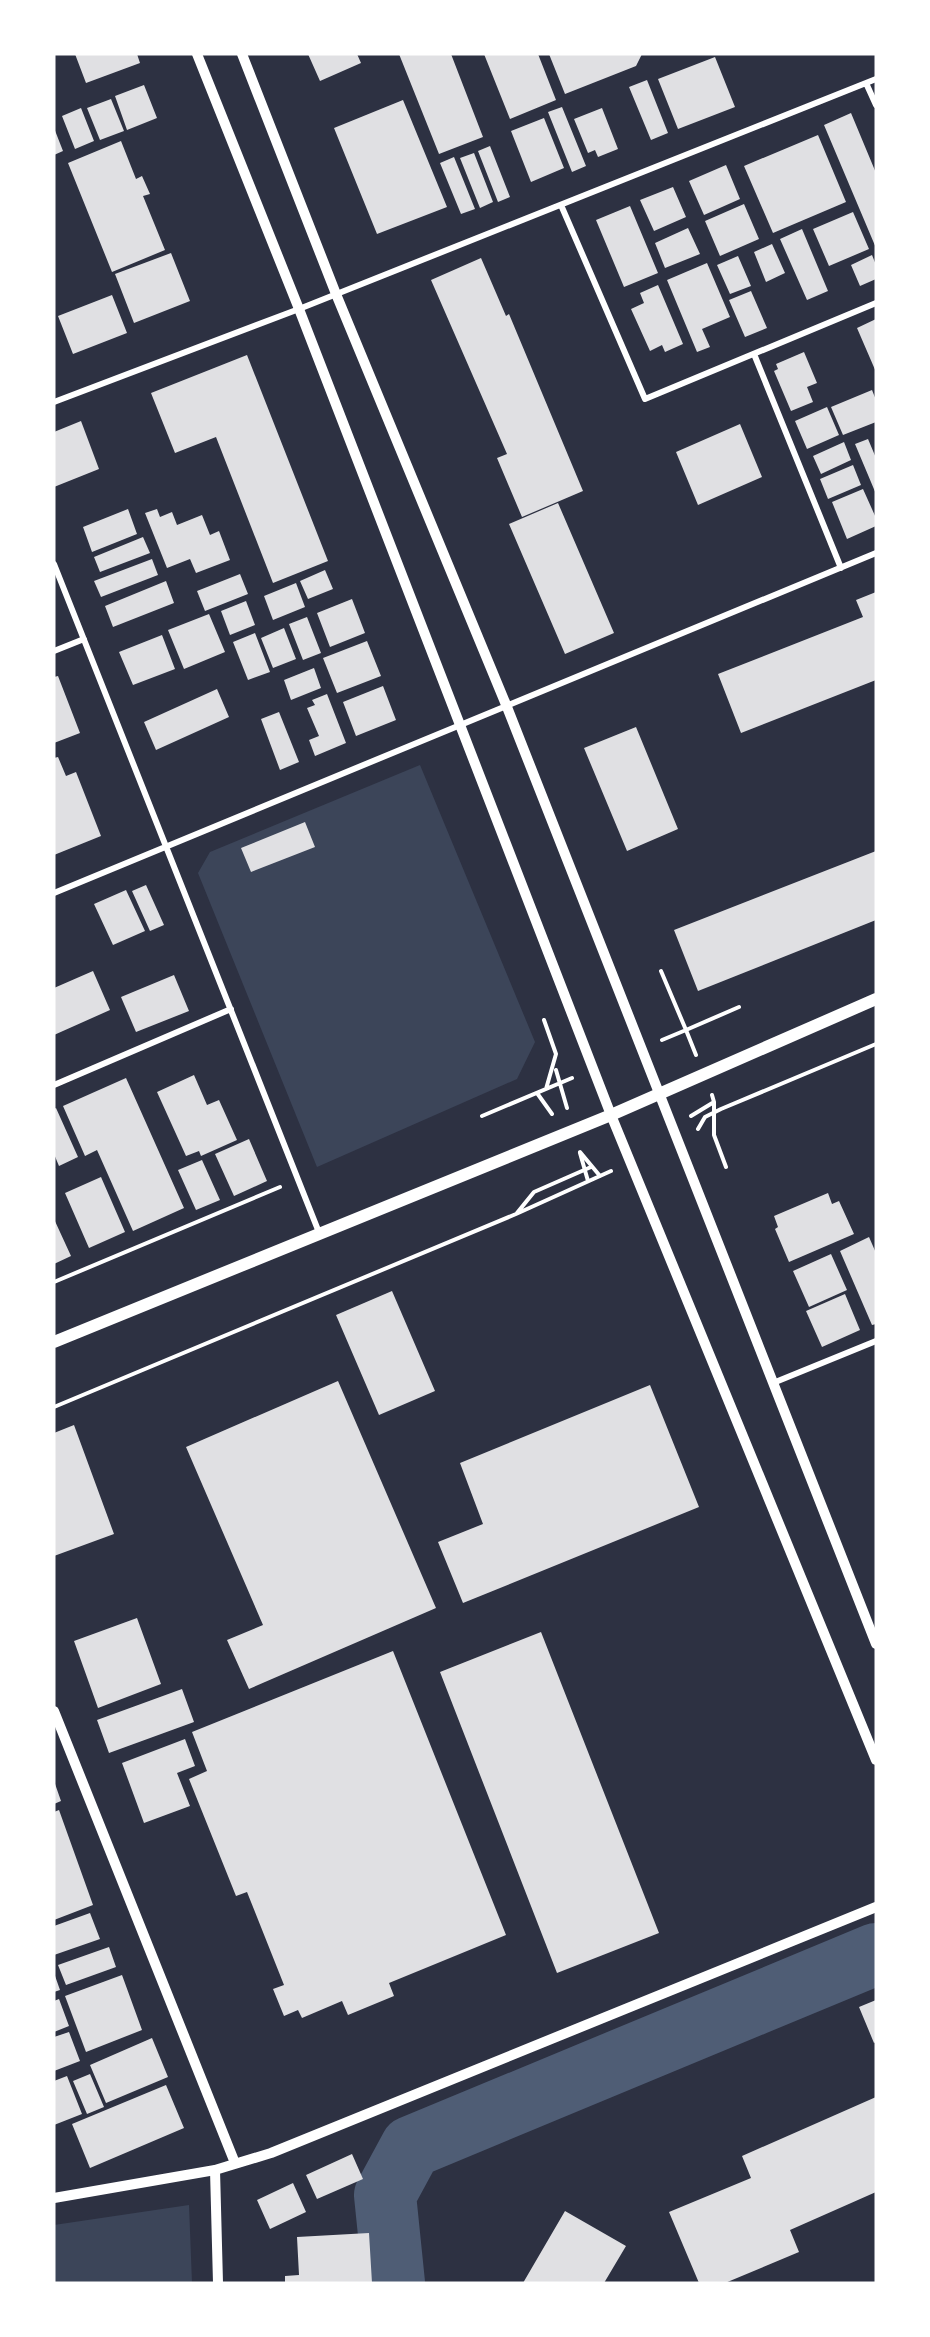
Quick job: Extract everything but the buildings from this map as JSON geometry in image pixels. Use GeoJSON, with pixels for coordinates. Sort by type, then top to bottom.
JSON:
{"type":"FeatureCollection","features":[{"type":"Feature","properties":{"kind":"main road"},"geometry":{"type":"LineString","coordinates":[[54,1342],[611,1115],[876,999]]}},
{"type":"Feature","properties":{"kind":"street"},"geometry":{"type":"LineString","coordinates":[[197,54],[299,309],[611,1115],[876,1760]]}},
{"type":"Feature","properties":{"kind":"street"},"geometry":{"type":"LineString","coordinates":[[242,54],[336,294],[507,706],[876,1644]]}},
{"type":"Feature","properties":{"kind":"street"},"geometry":{"type":"LineString","coordinates":[[54,402],[299,309],[876,79]]}},
{"type":"Feature","properties":{"kind":"street"},"geometry":{"type":"LineString","coordinates":[[866,83],[876,105]]}},
{"type":"Feature","properties":{"kind":"street"},"geometry":{"type":"LineString","coordinates":[[561,205],[645,399],[876,303]]}},
{"type":"Feature","properties":{"kind":"street"},"geometry":{"type":"LineString","coordinates":[[754,354],[841,568]]}},
{"type":"Feature","properties":{"kind":"street"},"geometry":{"type":"LineString","coordinates":[[54,893],[876,553]]}},
{"type":"Feature","properties":{"kind":"street"},"geometry":{"type":"LineString","coordinates":[[54,564],[320,1235]]}},
{"type":"Feature","properties":{"kind":"street"},"geometry":{"type":"LineString","coordinates":[[54,651],[84,639]]}},
{"type":"Feature","properties":{"kind":"street"},"geometry":{"type":"LineString","coordinates":[[54,1085],[231,1009]]}},
{"type":"Feature","properties":{"kind":"street"},"geometry":{"type":"LineString","coordinates":[[772,1383],[876,1341]]}},
{"type":"Feature","properties":{"kind":"street"},"geometry":{"type":"LineString","coordinates":[[54,1711],[236,2163]]}},
{"type":"Feature","properties":{"kind":"street"},"geometry":{"type":"LineString","coordinates":[[54,2198],[214,2170],[271,2153],[876,1907]]}},
{"type":"Feature","properties":{"kind":"street"},"geometry":{"type":"LineString","coordinates":[[214,2170],[218,2283]]}},
{"type":"Feature","properties":{"kind":"path"},"geometry":{"type":"LineString","coordinates":[[662,971],[686,1030],[739,1008]]}},
{"type":"Feature","properties":{"kind":"path"},"geometry":{"type":"LineString","coordinates":[[544,1020],[556,1054],[546,1089]]}},
{"type":"Feature","properties":{"kind":"path"},"geometry":{"type":"LineString","coordinates":[[705,1117],[876,1044]]}},
{"type":"Feature","properties":{"kind":"path"},"geometry":{"type":"LineString","coordinates":[[482,1116],[537,1093]]}},
{"type":"Feature","properties":{"kind":"path"},"geometry":{"type":"LineString","coordinates":[[714,1102],[714,1135],[726,1167]]}},
{"type":"Feature","properties":{"kind":"path"},"geometry":{"type":"LineString","coordinates":[[516,1214],[534,1192],[591,1167]]}},
{"type":"Feature","properties":{"kind":"path"},"geometry":{"type":"LineString","coordinates":[[54,1282],[298,1179]]}},
{"type":"Feature","properties":{"kind":"path"},"geometry":{"type":"LineString","coordinates":[[54,1407],[516,1214],[588,1181]]}},
{"type":"Feature","properties":{"kind":"shaded area"},"geometry":{"type":"Polygon","coordinates":[[[420,765],[535,1042],[517,1079],[317,1167],[198,873],[210,852],[420,765]]]}},
{"type":"Feature","properties":{"kind":"shaded area"},"geometry":{"type":"Polygon","coordinates":[[[189,2205],[192,2283],[54,2283],[54,2225],[189,2205]]]}},
{"type":"Feature","properties":{"kind":"waterway"},"geometry":{"type":"LineString","coordinates":[[394,2283],[385,2195],[411,2147],[876,1954]]}}]}
